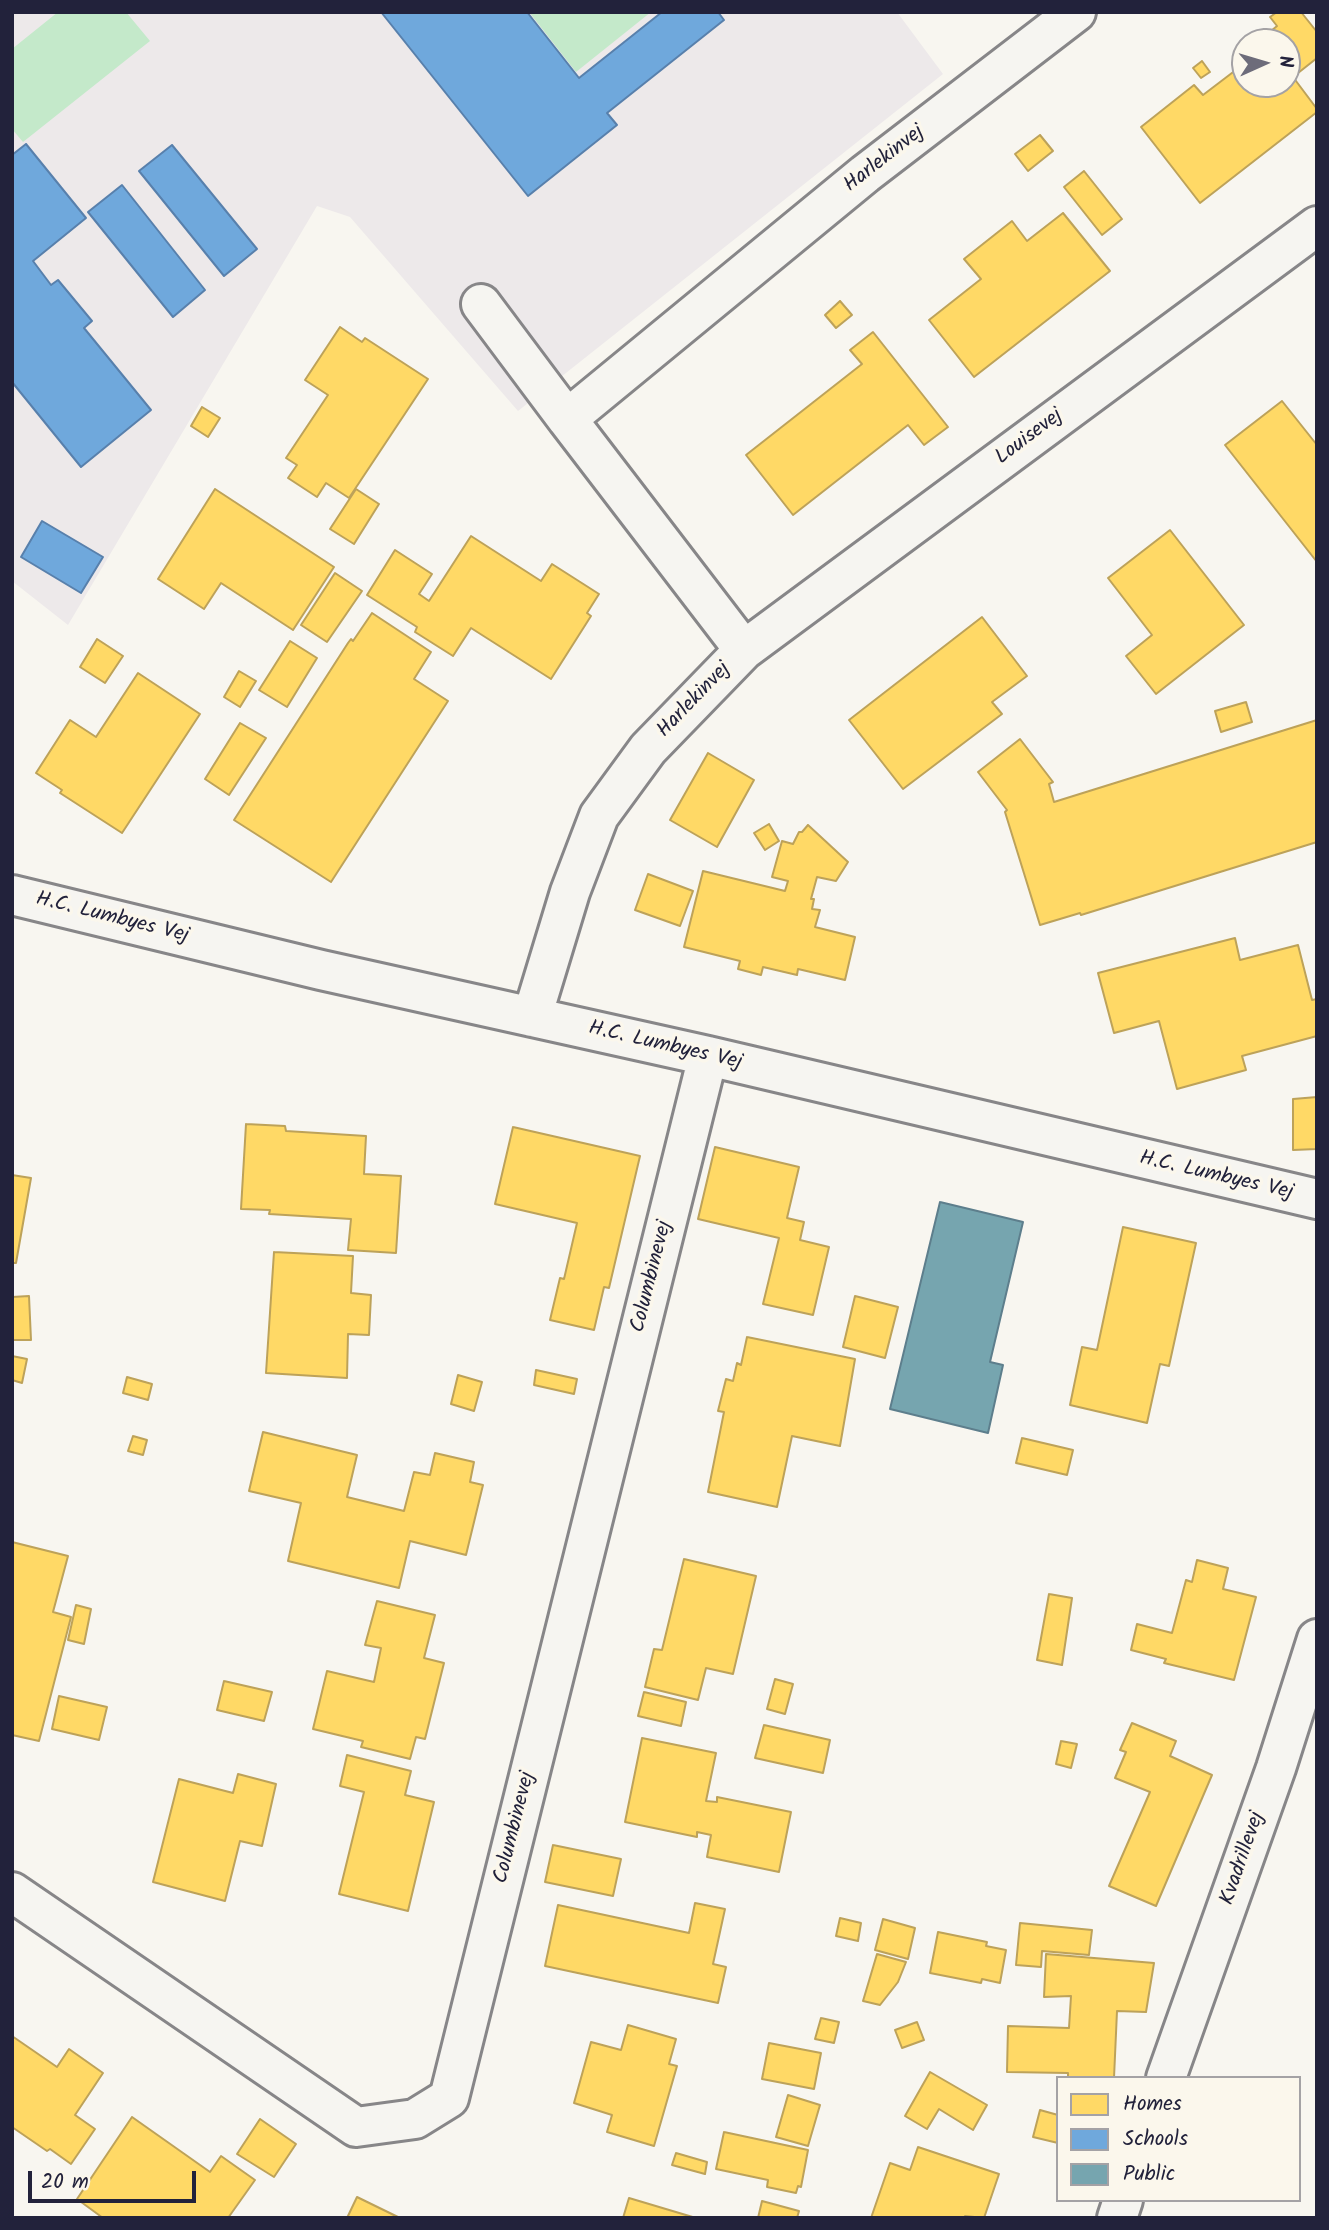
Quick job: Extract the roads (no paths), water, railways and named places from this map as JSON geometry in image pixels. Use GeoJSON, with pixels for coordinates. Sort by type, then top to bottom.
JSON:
{"type":"FeatureCollection","features":[{"type":"Feature","properties":{"kind":"street","name":"Harlekinvej"},"geometry":{"type":"LineString","coordinates":[[567,419],[865,174],[1076,12]]}},
{"type":"Feature","properties":{"kind":"street","name":"Louisevej"},"geometry":{"type":"LineString","coordinates":[[744,650],[1317,226]]}},
{"type":"Feature","properties":{"kind":"street","name":"Harlekinvej"},"geometry":{"type":"LineString","coordinates":[[481,304],[744,650],[648,749],[599,816],[570,892],[532,1017]]}},
{"type":"Feature","properties":{"kind":"street","name":"H.C. Lumbyes Vej"},"geometry":{"type":"LineString","coordinates":[[12,895],[321,970],[708,1056],[1317,1199]]}},
{"type":"Feature","properties":{"kind":"street","name":"Columbinevej"},"geometry":{"type":"LineString","coordinates":[[12,1892],[356,2127],[415,2119],[449,2098],[708,1056]]}},
{"type":"Feature","properties":{"kind":"street","name":"Kvadrillevej"},"geometry":{"type":"LineString","coordinates":[[1167,2076],[1276,1768],[1317,1639]]}}]}
